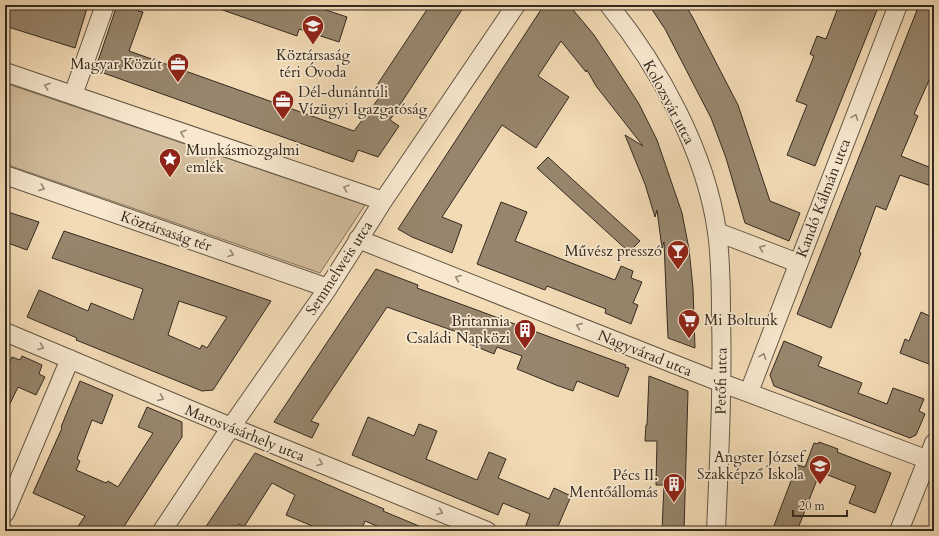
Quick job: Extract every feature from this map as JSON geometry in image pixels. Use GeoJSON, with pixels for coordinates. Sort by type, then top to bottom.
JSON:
{"type":"FeatureCollection","features":[{"type":"Feature","properties":{"kind":"street"},"geometry":{"type":"LineString","coordinates":[[73,95],[105,5]]}},
{"type":"Feature","properties":{"kind":"street","name":"Semmelweis utca"},"geometry":{"type":"LineString","coordinates":[[162,531],[231,427],[328,288],[383,201],[516,5]]}},
{"type":"Feature","properties":{"kind":"street","name":"Kolozsvár utca"},"geometry":{"type":"LineString","coordinates":[[609,5],[629,30],[679,114],[698,161],[711,202],[717,232]]}},
{"type":"Feature","properties":{"kind":"street","name":"Kandó Kálmán utca"},"geometry":{"type":"LineString","coordinates":[[749,392],[898,5]]}},
{"type":"Feature","properties":{"kind":"street"},"geometry":{"type":"LineString","coordinates":[[5,72],[383,201]]}},
{"type":"Feature","properties":{"kind":"street","name":"Köztársaság tér"},"geometry":{"type":"LineString","coordinates":[[5,174],[328,288]]}},
{"type":"Feature","properties":{"kind":"street"},"geometry":{"type":"LineString","coordinates":[[717,232],[798,263]]}},
{"type":"Feature","properties":{"kind":"street","name":"Petőfi utca"},"geometry":{"type":"LineString","coordinates":[[716,531],[722,383],[721,280],[717,232]]}},
{"type":"Feature","properties":{"kind":"street","name":"Nagyvárad utca"},"geometry":{"type":"LineString","coordinates":[[358,239],[722,383],[932,455]]}},
{"type":"Feature","properties":{"kind":"street","name":"Marosvásárhely utca"},"geometry":{"type":"LineString","coordinates":[[5,332],[231,427],[487,531]]}},
{"type":"Feature","properties":{"kind":"street"},"geometry":{"type":"LineString","coordinates":[[5,513],[70,359]]}},
{"type":"Feature","properties":{"kind":"street"},"geometry":{"type":"LineString","coordinates":[[899,531],[932,455]]}},
{"type":"Feature","properties":{"kind":"shaded area"},"geometry":{"type":"Polygon","coordinates":[[[5,83],[365,205],[320,273],[5,164],[5,83]]]}},
{"type":"Feature","properties":{"kind":"building"},"geometry":{"type":"Polygon","coordinates":[[[5,5],[88,5],[75,48],[5,26],[5,5]]]}},
{"type":"Feature","properties":{"kind":"building"},"geometry":{"type":"Polygon","coordinates":[[[117,5],[140,5],[138,11],[143,12],[129,51],[354,131],[385,90],[377,85],[430,5],[465,5],[390,120],[399,126],[378,157],[358,150],[353,162],[95,70],[117,5]]]}},
{"type":"Feature","properties":{"kind":"building"},"geometry":{"type":"Polygon","coordinates":[[[215,5],[311,5],[347,17],[339,42],[299,29],[297,36],[214,7],[215,5]]]}},
{"type":"Feature","properties":{"kind":"building"},"geometry":{"type":"Polygon","coordinates":[[[544,5],[569,5],[594,35],[619,73],[639,104],[657,140],[682,213],[689,249],[693,288],[695,348],[668,338],[664,242],[662,248],[657,210],[655,217],[645,184],[625,135],[643,146],[596,86],[587,70],[586,72],[561,41],[538,76],[569,97],[536,148],[502,125],[442,217],[462,225],[452,253],[412,237],[398,229],[544,5]]]}},
{"type":"Feature","properties":{"kind":"building"},"geometry":{"type":"Polygon","coordinates":[[[649,5],[685,5],[692,16],[738,105],[770,201],[800,213],[789,241],[745,223],[726,158],[711,118],[665,29],[649,5]]]}},
{"type":"Feature","properties":{"kind":"building"},"geometry":{"type":"Polygon","coordinates":[[[839,5],[879,5],[815,166],[787,155],[807,105],[796,101],[814,56],[810,54],[817,36],[826,39],[839,5]]]}},
{"type":"Feature","properties":{"kind":"building"},"geometry":{"type":"Polygon","coordinates":[[[919,5],[934,5],[934,39],[929,50],[934,52],[934,69],[914,114],[918,116],[901,156],[934,169],[934,187],[900,175],[886,210],[876,206],[859,252],[861,253],[831,328],[797,314],[919,5]]]}},
{"type":"Feature","properties":{"kind":"building"},"geometry":{"type":"Polygon","coordinates":[[[548,157],[640,241],[629,252],[537,168],[548,157]]]}},
{"type":"Feature","properties":{"kind":"building"},"geometry":{"type":"Polygon","coordinates":[[[501,202],[527,212],[515,241],[615,280],[621,266],[633,271],[631,278],[642,282],[633,303],[638,305],[631,324],[605,313],[606,309],[547,286],[545,290],[477,264],[501,202]]]}},
{"type":"Feature","properties":{"kind":"building"},"geometry":{"type":"Polygon","coordinates":[[[5,211],[39,222],[27,250],[5,242],[5,211]]]}},
{"type":"Feature","properties":{"kind":"building"},"geometry":{"type":"Polygon","coordinates":[[[64,231],[271,301],[213,390],[202,391],[76,340],[77,338],[27,317],[39,290],[88,311],[91,303],[133,320],[143,289],[52,258],[64,231]],[[179,301],[168,335],[200,349],[202,345],[207,348],[227,317],[179,301]]]}},
{"type":"Feature","properties":{"kind":"building"},"geometry":{"type":"Polygon","coordinates":[[[376,269],[418,285],[417,288],[626,365],[625,367],[629,368],[618,397],[577,381],[573,391],[556,385],[517,369],[522,356],[497,347],[494,354],[463,341],[465,335],[387,307],[311,421],[319,424],[312,438],[274,422],[376,269]]]}},
{"type":"Feature","properties":{"kind":"building"},"geometry":{"type":"Polygon","coordinates":[[[921,312],[934,318],[934,366],[900,353],[905,339],[909,341],[921,312]]]}},
{"type":"Feature","properties":{"kind":"building"},"geometry":{"type":"Polygon","coordinates":[[[784,341],[822,357],[818,366],[862,383],[858,393],[887,404],[893,388],[924,399],[919,411],[925,414],[916,435],[910,438],[774,386],[770,375],[784,341]]]}},
{"type":"Feature","properties":{"kind":"building"},"geometry":{"type":"Polygon","coordinates":[[[22,356],[42,365],[39,374],[45,377],[36,395],[18,387],[5,414],[5,372],[12,357],[20,360],[22,356]]]}},
{"type":"Feature","properties":{"kind":"building"},"geometry":{"type":"Polygon","coordinates":[[[649,376],[688,391],[684,531],[662,531],[664,485],[656,485],[657,441],[645,441],[649,376]]]}},
{"type":"Feature","properties":{"kind":"building"},"geometry":{"type":"Polygon","coordinates":[[[80,381],[113,395],[102,424],[92,420],[77,459],[80,461],[76,470],[106,483],[108,481],[118,487],[153,433],[138,427],[147,407],[182,422],[182,437],[121,531],[75,531],[85,516],[33,493],[62,428],[61,427],[80,381]]]}},
{"type":"Feature","properties":{"kind":"building"},"geometry":{"type":"Polygon","coordinates":[[[368,417],[414,436],[419,424],[437,431],[426,459],[477,480],[489,452],[506,459],[498,478],[549,499],[554,488],[571,496],[556,531],[533,531],[525,528],[530,514],[503,503],[498,515],[352,455],[368,417]]]}},
{"type":"Feature","properties":{"kind":"building"},"geometry":{"type":"Polygon","coordinates":[[[819,442],[838,449],[837,452],[891,473],[875,513],[849,503],[856,486],[820,472],[797,531],[772,531],[797,465],[805,467],[814,443],[818,444],[819,442]]]}},
{"type":"Feature","properties":{"kind":"building"},"geometry":{"type":"Polygon","coordinates":[[[255,453],[431,531],[389,531],[365,521],[361,531],[324,531],[286,515],[295,495],[272,483],[244,527],[239,524],[235,531],[203,531],[255,453]]]}},
{"type":"Feature","properties":{"kind":"place","name":"Köztársaság téri Óvoda"},"geometry":{"type":"Point","coordinates":[313,46]}},
{"type":"Feature","properties":{"kind":"place","name":"Magyar Közút"},"geometry":{"type":"Point","coordinates":[178,84]}},
{"type":"Feature","properties":{"kind":"place","name":"Dél-dunántúli Vízügyi Igazgatóság"},"geometry":{"type":"Point","coordinates":[283,120]}},
{"type":"Feature","properties":{"kind":"place","name":"Munkásmozgalmi emlék"},"geometry":{"type":"Point","coordinates":[170,178]}},
{"type":"Feature","properties":{"kind":"place","name":"Művész presszó"},"geometry":{"type":"Point","coordinates":[678,270]}},
{"type":"Feature","properties":{"kind":"place","name":"Mi Boltunk"},"geometry":{"type":"Point","coordinates":[689,340]}},
{"type":"Feature","properties":{"kind":"place","name":"Britannia Családi Napközi"},"geometry":{"type":"Point","coordinates":[525,350]}},
{"type":"Feature","properties":{"kind":"place","name":"Angster József Szakképző Iskola"},"geometry":{"type":"Point","coordinates":[820,486]}},
{"type":"Feature","properties":{"kind":"place","name":"Pécs II. Mentőállomás"},"geometry":{"type":"Point","coordinates":[674,504]}}]}
